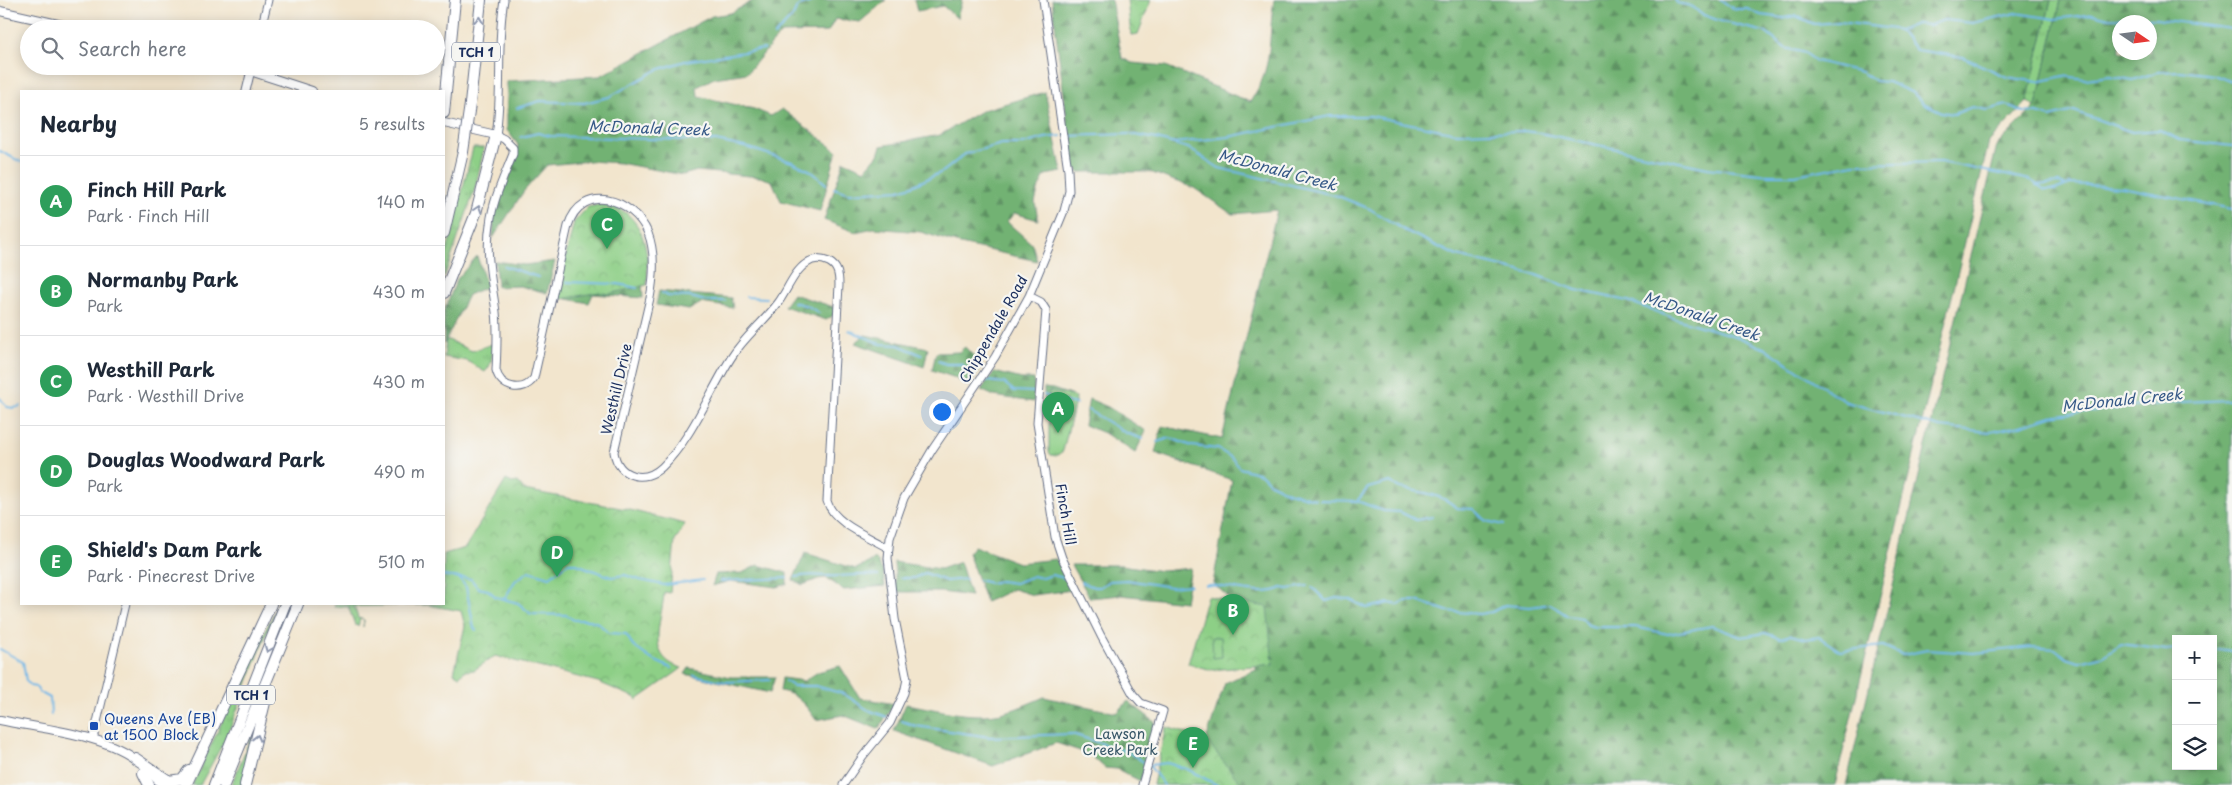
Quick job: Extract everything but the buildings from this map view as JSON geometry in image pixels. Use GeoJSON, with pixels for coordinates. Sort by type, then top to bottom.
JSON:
{"type":"FeatureCollection","features":[{"type":"Feature","properties":{"kind":"highway","name":"TCH 1"},"geometry":{"type":"LineString","coordinates":[[445,99],[455,0]]}},
{"type":"Feature","properties":{"kind":"highway","name":"TCH 1"},"geometry":{"type":"LineString","coordinates":[[445,229],[463,152],[481,0]]}},
{"type":"Feature","properties":{"kind":"highway"},"geometry":{"type":"LineString","coordinates":[[445,290],[476,213],[496,136]]}},
{"type":"Feature","properties":{"kind":"highway"},"geometry":{"type":"LineString","coordinates":[[186,785],[271,605]]}},
{"type":"Feature","properties":{"kind":"highway","name":"TCH 1"},"geometry":{"type":"LineString","coordinates":[[214,785],[285,605]]}},
{"type":"Feature","properties":{"kind":"highway","name":"TCH 1"},"geometry":{"type":"LineString","coordinates":[[224,785],[298,605]]}},
{"type":"Feature","properties":{"kind":"highway"},"geometry":{"type":"LineString","coordinates":[[245,785],[270,682],[298,605]]}},
{"type":"Feature","properties":{"kind":"highway"},"geometry":{"type":"LineString","coordinates":[[135,758],[165,780],[179,781],[188,772],[215,723]]}},
{"type":"Feature","properties":{"kind":"highway"},"geometry":{"type":"LineString","coordinates":[[142,773],[148,785]]}},
{"type":"Feature","properties":{"kind":"main road"},"geometry":{"type":"LineString","coordinates":[[0,11],[40,20]]}},
{"type":"Feature","properties":{"kind":"main road"},"geometry":{"type":"LineString","coordinates":[[266,75],[287,85],[308,90]]}},
{"type":"Feature","properties":{"kind":"main road"},"geometry":{"type":"LineString","coordinates":[[445,123],[496,136]]}},
{"type":"Feature","properties":{"kind":"main road"},"geometry":{"type":"LineString","coordinates":[[0,720],[93,739],[118,748],[135,758],[162,785]]}},
{"type":"Feature","properties":{"kind":"main road"},"geometry":{"type":"LineString","coordinates":[[135,758],[142,773],[153,785]]}},
{"type":"Feature","properties":{"kind":"street"},"geometry":{"type":"LineString","coordinates":[[263,20],[268,0]]}},
{"type":"Feature","properties":{"kind":"street"},"geometry":{"type":"LineString","coordinates":[[496,136],[500,105],[500,36],[504,0]]}},
{"type":"Feature","properties":{"kind":"street","name":"Chippendale Road"},"geometry":{"type":"LineString","coordinates":[[843,785],[863,756],[890,723],[904,693],[906,679],[895,619],[888,548],[896,520],[911,483],[995,357],[1029,296],[1064,211],[1069,191],[1068,170],[1043,0]]}},
{"type":"Feature","properties":{"kind":"street"},"geometry":{"type":"LineString","coordinates":[[246,90],[250,75]]}},
{"type":"Feature","properties":{"kind":"street","name":"Westhill Drive"},"geometry":{"type":"LineString","coordinates":[[496,136],[504,139],[513,148],[513,154],[496,198],[490,224],[488,247],[489,275],[496,320],[496,370],[501,381],[508,386],[520,387],[528,384],[534,378],[568,226],[575,211],[589,201],[608,200],[631,211],[645,228],[652,250],[652,286],[614,452],[621,469],[636,477],[653,474],[672,455],[736,351],[777,305],[801,268],[808,262],[817,259],[829,263],[838,273],[839,285],[827,502],[829,509],[838,518],[888,548]]}},
{"type":"Feature","properties":{"kind":"street","name":"Finch Hill"},"geometry":{"type":"LineString","coordinates":[[1029,296],[1041,302],[1046,310],[1038,423],[1055,537],[1062,558],[1101,636],[1133,694],[1141,703],[1163,711],[1143,782]]}},
{"type":"Feature","properties":{"kind":"street"},"geometry":{"type":"LineString","coordinates":[[93,739],[125,605]]}},
{"type":"Feature","properties":{"kind":"green space"},"geometry":{"type":"Polygon","coordinates":[[[754,0],[886,0],[860,22],[835,19],[828,32],[781,33],[747,73],[714,78],[697,87],[698,96],[754,109],[771,116],[782,109],[837,151],[820,211],[781,201],[772,181],[760,177],[697,171],[683,175],[620,163],[590,161],[547,165],[524,191],[493,238],[494,217],[516,158],[518,145],[507,130],[507,81],[600,76],[712,16],[731,13],[754,0]]]}},
{"type":"Feature","properties":{"kind":"green space"},"geometry":{"type":"Polygon","coordinates":[[[914,0],[962,0],[957,18],[943,6],[917,11],[914,0]]]}},
{"type":"Feature","properties":{"kind":"green space"},"geometry":{"type":"Polygon","coordinates":[[[1052,0],[1111,0],[1122,58],[1132,63],[1166,66],[1250,102],[1258,88],[1267,64],[1274,0],[2051,0],[2027,102],[1989,142],[1835,785],[1153,785],[1166,727],[1206,740],[1225,683],[1256,669],[1256,623],[1213,583],[1232,480],[1155,453],[1162,426],[1222,439],[1277,210],[1232,214],[1194,188],[1150,172],[1078,172],[1077,169],[1073,169],[1052,0]]]}},
{"type":"Feature","properties":{"kind":"green space"},"geometry":{"type":"Polygon","coordinates":[[[1127,0],[1151,0],[1138,34],[1131,35],[1127,0]]]}},
{"type":"Feature","properties":{"kind":"green space"},"geometry":{"type":"Polygon","coordinates":[[[2051,0],[2061,0],[2036,106],[2027,102],[2051,0]]]}},
{"type":"Feature","properties":{"kind":"green space"},"geometry":{"type":"Polygon","coordinates":[[[2061,0],[2232,0],[2232,785],[1846,785],[1997,145],[2036,106],[2061,0]]]}},
{"type":"Feature","properties":{"kind":"green space"},"geometry":{"type":"Polygon","coordinates":[[[1045,92],[1062,172],[1045,175],[1039,187],[1035,202],[1038,220],[1014,213],[1007,222],[1032,244],[1037,261],[956,243],[921,232],[874,228],[855,232],[824,220],[844,161],[865,170],[878,155],[881,146],[940,135],[983,110],[1045,92]]]}},
{"type":"Feature","properties":{"kind":"green space"},"geometry":{"type":"Polygon","coordinates":[[[473,148],[484,148],[475,189],[445,275],[445,259],[473,148]]]}},
{"type":"Feature","properties":{"kind":"green space"},"geometry":{"type":"Polygon","coordinates":[[[603,204],[628,214],[642,234],[647,259],[647,285],[608,294],[599,292],[562,299],[556,297],[574,222],[588,207],[603,204]]]}},
{"type":"Feature","properties":{"kind":"green space"},"geometry":{"type":"Polygon","coordinates":[[[477,256],[487,287],[468,295],[445,342],[445,309],[457,279],[477,256]]]}},
{"type":"Feature","properties":{"kind":"green space"},"geometry":{"type":"Polygon","coordinates":[[[495,261],[525,265],[555,261],[547,293],[520,286],[497,287],[495,261]]]}},
{"type":"Feature","properties":{"kind":"green space"},"geometry":{"type":"Polygon","coordinates":[[[642,283],[643,298],[593,294],[589,303],[556,297],[642,283]]]}},
{"type":"Feature","properties":{"kind":"green space"},"geometry":{"type":"Polygon","coordinates":[[[659,291],[731,298],[733,308],[701,303],[689,310],[656,305],[659,291]]]}},
{"type":"Feature","properties":{"kind":"green space"},"geometry":{"type":"Polygon","coordinates":[[[793,294],[834,307],[834,315],[826,320],[784,306],[793,294]]]}},
{"type":"Feature","properties":{"kind":"green space"},"geometry":{"type":"Polygon","coordinates":[[[865,335],[928,348],[924,367],[855,343],[865,335]]]}},
{"type":"Feature","properties":{"kind":"green space"},"geometry":{"type":"Polygon","coordinates":[[[446,339],[472,351],[492,344],[492,359],[485,372],[467,361],[445,357],[446,339]]]}},
{"type":"Feature","properties":{"kind":"green space"},"geometry":{"type":"Polygon","coordinates":[[[965,347],[982,365],[969,386],[953,377],[932,370],[936,353],[959,352],[965,347]]]}},
{"type":"Feature","properties":{"kind":"green space"},"geometry":{"type":"Polygon","coordinates":[[[994,372],[1022,379],[1034,379],[1034,402],[994,396],[981,390],[994,372]]]}},
{"type":"Feature","properties":{"kind":"green space"},"geometry":{"type":"Polygon","coordinates":[[[1044,388],[1076,397],[1070,422],[1045,416],[1044,388]]]}},
{"type":"Feature","properties":{"kind":"green space"},"geometry":{"type":"Polygon","coordinates":[[[1049,391],[1076,397],[1063,451],[1056,456],[1051,455],[1049,452],[1049,391]]]}},
{"type":"Feature","properties":{"kind":"green space"},"geometry":{"type":"Polygon","coordinates":[[[1089,399],[1108,407],[1146,431],[1135,453],[1106,434],[1084,425],[1089,399]]]}},
{"type":"Feature","properties":{"kind":"green space"},"geometry":{"type":"Polygon","coordinates":[[[506,480],[512,483],[517,482],[524,490],[626,509],[685,524],[675,541],[670,593],[664,592],[658,636],[659,647],[663,655],[670,663],[682,668],[637,700],[598,682],[495,656],[474,670],[464,671],[460,676],[454,673],[465,626],[461,611],[428,605],[445,605],[445,554],[465,548],[506,480]]]}},
{"type":"Feature","properties":{"kind":"green space"},"geometry":{"type":"Polygon","coordinates":[[[974,546],[1019,563],[1056,559],[1073,590],[1033,595],[1013,589],[986,602],[968,553],[974,546]]]}},
{"type":"Feature","properties":{"kind":"green space"},"geometry":{"type":"Polygon","coordinates":[[[805,553],[856,569],[876,559],[883,572],[885,586],[844,590],[826,578],[803,585],[793,580],[805,553]]]}},
{"type":"Feature","properties":{"kind":"green space"},"geometry":{"type":"Polygon","coordinates":[[[894,562],[940,569],[960,562],[971,596],[941,592],[896,592],[894,562]]]}},
{"type":"Feature","properties":{"kind":"green space"},"geometry":{"type":"Polygon","coordinates":[[[758,565],[787,573],[787,584],[777,587],[730,581],[712,586],[716,574],[742,573],[758,565]]]}},
{"type":"Feature","properties":{"kind":"green space"},"geometry":{"type":"Polygon","coordinates":[[[1071,565],[1121,565],[1162,571],[1191,568],[1185,602],[1121,595],[1090,598],[1071,565]]]}},
{"type":"Feature","properties":{"kind":"green space"},"geometry":{"type":"Polygon","coordinates":[[[1207,596],[1267,607],[1273,664],[1212,670],[1188,664],[1207,596]]]}},
{"type":"Feature","properties":{"kind":"green space"},"geometry":{"type":"Polygon","coordinates":[[[278,605],[227,736],[200,785],[192,785],[278,605]]]}},
{"type":"Feature","properties":{"kind":"green space"},"geometry":{"type":"Polygon","coordinates":[[[289,605],[293,605],[262,681],[260,682],[289,605]]]}},
{"type":"Feature","properties":{"kind":"green space"},"geometry":{"type":"Polygon","coordinates":[[[335,605],[428,605],[334,607],[335,605]]]}},
{"type":"Feature","properties":{"kind":"green space"},"geometry":{"type":"Polygon","coordinates":[[[348,606],[354,606],[358,618],[364,620],[360,619],[358,626],[355,625],[348,606]]]}},
{"type":"Feature","properties":{"kind":"green space"},"geometry":{"type":"Polygon","coordinates":[[[1212,637],[1221,637],[1222,657],[1213,658],[1212,637]]]}},
{"type":"Feature","properties":{"kind":"green space"},"geometry":{"type":"Polygon","coordinates":[[[840,666],[860,698],[895,704],[878,729],[843,715],[816,720],[796,698],[780,691],[782,678],[804,681],[818,672],[840,666]]]}},
{"type":"Feature","properties":{"kind":"green space"},"geometry":{"type":"Polygon","coordinates":[[[689,668],[731,677],[775,677],[770,693],[685,674],[689,668]]]}},
{"type":"Feature","properties":{"kind":"green space","name":"Lawson Creek Park"},"geometry":{"type":"Polygon","coordinates":[[[1044,697],[1117,713],[1128,701],[1155,722],[1140,781],[1117,769],[1105,768],[1089,754],[1056,743],[993,766],[894,731],[906,704],[955,713],[992,715],[1044,697]]]}},
{"type":"Feature","properties":{"kind":"green space"},"geometry":{"type":"Polygon","coordinates":[[[1166,727],[1206,740],[1242,785],[1153,785],[1166,727]]]}},
{"type":"Feature","properties":{"kind":"green space"},"geometry":{"type":"Polygon","coordinates":[[[255,728],[242,785],[231,785],[255,728]]]}},
{"type":"Feature","properties":{"kind":"waterway"},"geometry":{"type":"LineString","coordinates":[[774,36],[793,16],[797,7],[816,0]]}},
{"type":"Feature","properties":{"kind":"waterway"},"geometry":{"type":"LineString","coordinates":[[1675,0],[1677,3],[1692,6],[1701,14],[1720,21],[1765,32],[1785,48],[1805,53],[1816,61],[1861,72],[1875,81],[1888,82],[1913,93],[1923,103],[1942,112],[1954,114],[1972,107],[1987,110],[2007,105],[2024,112],[2050,117],[2074,111],[2132,132],[2160,130],[2180,140],[2232,146]]}},
{"type":"Feature","properties":{"kind":"waterway"},"geometry":{"type":"LineString","coordinates":[[1721,0],[1734,9],[1747,9],[1761,15],[1783,18],[1796,16],[1814,24],[1840,22],[1894,29],[1903,34],[1916,50],[1963,57],[2007,77],[2038,82],[2063,76],[2085,79],[2110,76],[2133,80],[2158,72],[2180,71],[2214,75],[2232,82]]}},
{"type":"Feature","properties":{"kind":"waterway"},"geometry":{"type":"LineString","coordinates":[[1899,31],[1916,24],[1930,25],[1944,20],[1973,23],[2016,13],[2055,19],[2093,14],[2109,18],[2156,19],[2232,29]]}},
{"type":"Feature","properties":{"kind":"waterway"},"geometry":{"type":"LineString","coordinates":[[517,108],[540,101],[584,103],[609,97],[657,70],[685,61],[764,49]]}},
{"type":"Feature","properties":{"kind":"waterway","name":"McDonald Creek"},"geometry":{"type":"LineString","coordinates":[[1174,143],[1228,137],[1330,116],[1371,116],[1457,133],[1524,131],[1540,133],[1708,168],[1769,175],[1795,175],[1854,164],[1941,162],[2030,180],[2045,190],[2055,190],[2070,184],[2122,187],[2232,209]]}},
{"type":"Feature","properties":{"kind":"waterway","name":"McDonald Creek"},"geometry":{"type":"LineString","coordinates":[[521,137],[538,133],[550,136],[716,141],[749,148],[792,162],[811,171],[826,184]]}},
{"type":"Feature","properties":{"kind":"waterway","name":"McDonald Creek"},"geometry":{"type":"LineString","coordinates":[[1065,136],[1129,134],[1157,139],[1188,148],[1219,168],[1338,196],[1370,209],[1404,230],[1457,256],[1536,275],[1576,290],[1628,301],[1673,318],[1738,337],[1768,350],[1846,402],[1940,427],[1990,432],[2020,426],[2051,416],[2072,413],[2180,402],[2232,400]]}},
{"type":"Feature","properties":{"kind":"waterway","name":"McDonald Creek"},"geometry":{"type":"LineString","coordinates":[[834,188],[849,193],[899,190],[944,171],[965,154],[1002,144],[1023,144],[1061,136]]}},
{"type":"Feature","properties":{"kind":"waterway","name":"McDonald Creek"},"geometry":{"type":"LineString","coordinates":[[0,151],[20,161]]}},
{"type":"Feature","properties":{"kind":"waterway"},"geometry":{"type":"LineString","coordinates":[[2036,185],[2059,183],[2064,185]]}},
{"type":"Feature","properties":{"kind":"waterway"},"geometry":{"type":"LineString","coordinates":[[504,266],[538,277]]}},
{"type":"Feature","properties":{"kind":"waterway"},"geometry":{"type":"LineString","coordinates":[[567,282],[618,284],[637,288]]}},
{"type":"Feature","properties":{"kind":"waterway"},"geometry":{"type":"LineString","coordinates":[[662,293],[668,296],[691,297],[705,301],[725,301]]}},
{"type":"Feature","properties":{"kind":"waterway"},"geometry":{"type":"LineString","coordinates":[[746,297],[766,298]]}},
{"type":"Feature","properties":{"kind":"waterway"},"geometry":{"type":"LineString","coordinates":[[793,302],[808,306],[819,313]]}},
{"type":"Feature","properties":{"kind":"waterway"},"geometry":{"type":"LineString","coordinates":[[849,330],[881,344],[898,345],[922,355]]}},
{"type":"Feature","properties":{"kind":"waterway"},"geometry":{"type":"LineString","coordinates":[[938,361],[946,364],[961,364],[975,376]]}},
{"type":"Feature","properties":{"kind":"waterway"},"geometry":{"type":"LineString","coordinates":[[987,381],[1004,383],[1014,391],[1034,392]]}},
{"type":"Feature","properties":{"kind":"waterway"},"geometry":{"type":"LineString","coordinates":[[1044,395],[1056,400],[1076,404]]}},
{"type":"Feature","properties":{"kind":"waterway"},"geometry":{"type":"LineString","coordinates":[[0,398],[7,407],[20,406]]}},
{"type":"Feature","properties":{"kind":"waterway"},"geometry":{"type":"LineString","coordinates":[[1088,410],[1126,433],[1143,439]]}},
{"type":"Feature","properties":{"kind":"waterway"},"geometry":{"type":"LineString","coordinates":[[1157,442],[1170,438],[1192,446],[1218,449],[1232,458],[1240,468],[1261,474],[1270,483],[1288,492],[1315,499]]}},
{"type":"Feature","properties":{"kind":"waterway"},"geometry":{"type":"LineString","coordinates":[[1357,501],[1368,488],[1390,482],[1400,488],[1438,497],[1456,508],[1473,509],[1486,521],[1504,525]]}},
{"type":"Feature","properties":{"kind":"waterway"},"geometry":{"type":"LineString","coordinates":[[1320,500],[1357,501],[1384,511],[1400,512],[1416,520],[1432,517]]}},
{"type":"Feature","properties":{"kind":"waterway"},"geometry":{"type":"LineString","coordinates":[[505,598],[515,581],[529,571],[550,577],[568,563],[574,563],[611,577],[625,575],[664,585],[703,580]]}},
{"type":"Feature","properties":{"kind":"waterway"},"geometry":{"type":"LineString","coordinates":[[900,578],[914,578],[925,573],[946,581],[966,579]]}},
{"type":"Feature","properties":{"kind":"waterway"},"geometry":{"type":"LineString","coordinates":[[796,577],[812,575],[878,576]]}},
{"type":"Feature","properties":{"kind":"waterway"},"geometry":{"type":"LineString","coordinates":[[978,580],[990,583],[1000,581],[1015,583],[1033,576],[1042,578],[1052,575],[1069,579]]}},
{"type":"Feature","properties":{"kind":"waterway"},"geometry":{"type":"LineString","coordinates":[[445,576],[471,579],[478,588],[488,590],[496,597],[518,603],[531,614],[566,615],[574,620],[590,620],[598,623],[609,633],[626,634],[633,646],[651,659],[671,668]]}},
{"type":"Feature","properties":{"kind":"waterway"},"geometry":{"type":"LineString","coordinates":[[459,578],[466,587],[474,628]]}},
{"type":"Feature","properties":{"kind":"waterway"},"geometry":{"type":"LineString","coordinates":[[720,581],[787,578]]}},
{"type":"Feature","properties":{"kind":"waterway"},"geometry":{"type":"LineString","coordinates":[[1081,582],[1094,587],[1100,587],[1109,581],[1127,580],[1171,587],[1190,585]]}},
{"type":"Feature","properties":{"kind":"waterway"},"geometry":{"type":"LineString","coordinates":[[1206,585],[1255,592],[1307,586]]}},
{"type":"Feature","properties":{"kind":"waterway"},"geometry":{"type":"LineString","coordinates":[[1312,587],[1326,601],[1336,598],[1349,599],[1367,608],[1389,603],[1399,605],[1405,601],[1417,601],[1447,611],[1479,614],[1492,612],[1505,605],[1530,607],[1550,604],[1568,616],[1582,618],[1588,625],[1595,627],[1635,627],[1668,634],[1712,626],[1741,637],[1765,633],[1780,638],[1791,635],[1805,639],[1819,637],[1840,651],[1883,646],[1903,655],[1927,650],[1974,653],[2032,647],[2055,649],[2067,658],[2079,662],[2103,656],[2121,644],[2172,649]]}},
{"type":"Feature","properties":{"kind":"waterway"},"geometry":{"type":"LineString","coordinates":[[0,649],[23,662],[26,681],[30,686],[36,687],[39,692],[50,698],[51,715]]}},
{"type":"Feature","properties":{"kind":"waterway"},"geometry":{"type":"LineString","coordinates":[[2217,649],[2232,651]]}},
{"type":"Feature","properties":{"kind":"waterway"},"geometry":{"type":"LineString","coordinates":[[694,675],[726,682],[770,680]]}},
{"type":"Feature","properties":{"kind":"waterway"},"geometry":{"type":"LineString","coordinates":[[785,681],[793,686],[816,686],[844,694],[868,710],[887,717]]}},
{"type":"Feature","properties":{"kind":"waterway"},"geometry":{"type":"LineString","coordinates":[[902,721],[916,726],[990,737],[1072,734],[1128,752],[1145,763]]}},
{"type":"Feature","properties":{"kind":"waterway"},"geometry":{"type":"LineString","coordinates":[[1150,765],[1167,763],[1187,769],[1217,785]]}},
{"type":"Feature","properties":{"kind":"waterway"},"geometry":{"type":"LineString","coordinates":[[1149,765],[1164,785]]}},
{"type":"Feature","properties":{"kind":"place","name":"Westhill Park"},"geometry":{"type":"Point","coordinates":[607,249]}},
{"type":"Feature","properties":{"kind":"place","name":"Finch Hill Park"},"geometry":{"type":"Point","coordinates":[1058,433]}},
{"type":"Feature","properties":{"kind":"place","name":"Douglas Woodward Park"},"geometry":{"type":"Point","coordinates":[557,577]}},
{"type":"Feature","properties":{"kind":"place","name":"Normanby Park"},"geometry":{"type":"Point","coordinates":[1233,635]}},
{"type":"Feature","properties":{"kind":"place","name":"Queens Ave (EB) at 1500 Block"},"geometry":{"type":"Point","coordinates":[94,726]}},
{"type":"Feature","properties":{"kind":"place","name":"Shield's Dam Park"},"geometry":{"type":"Point","coordinates":[1193,768]}}]}
